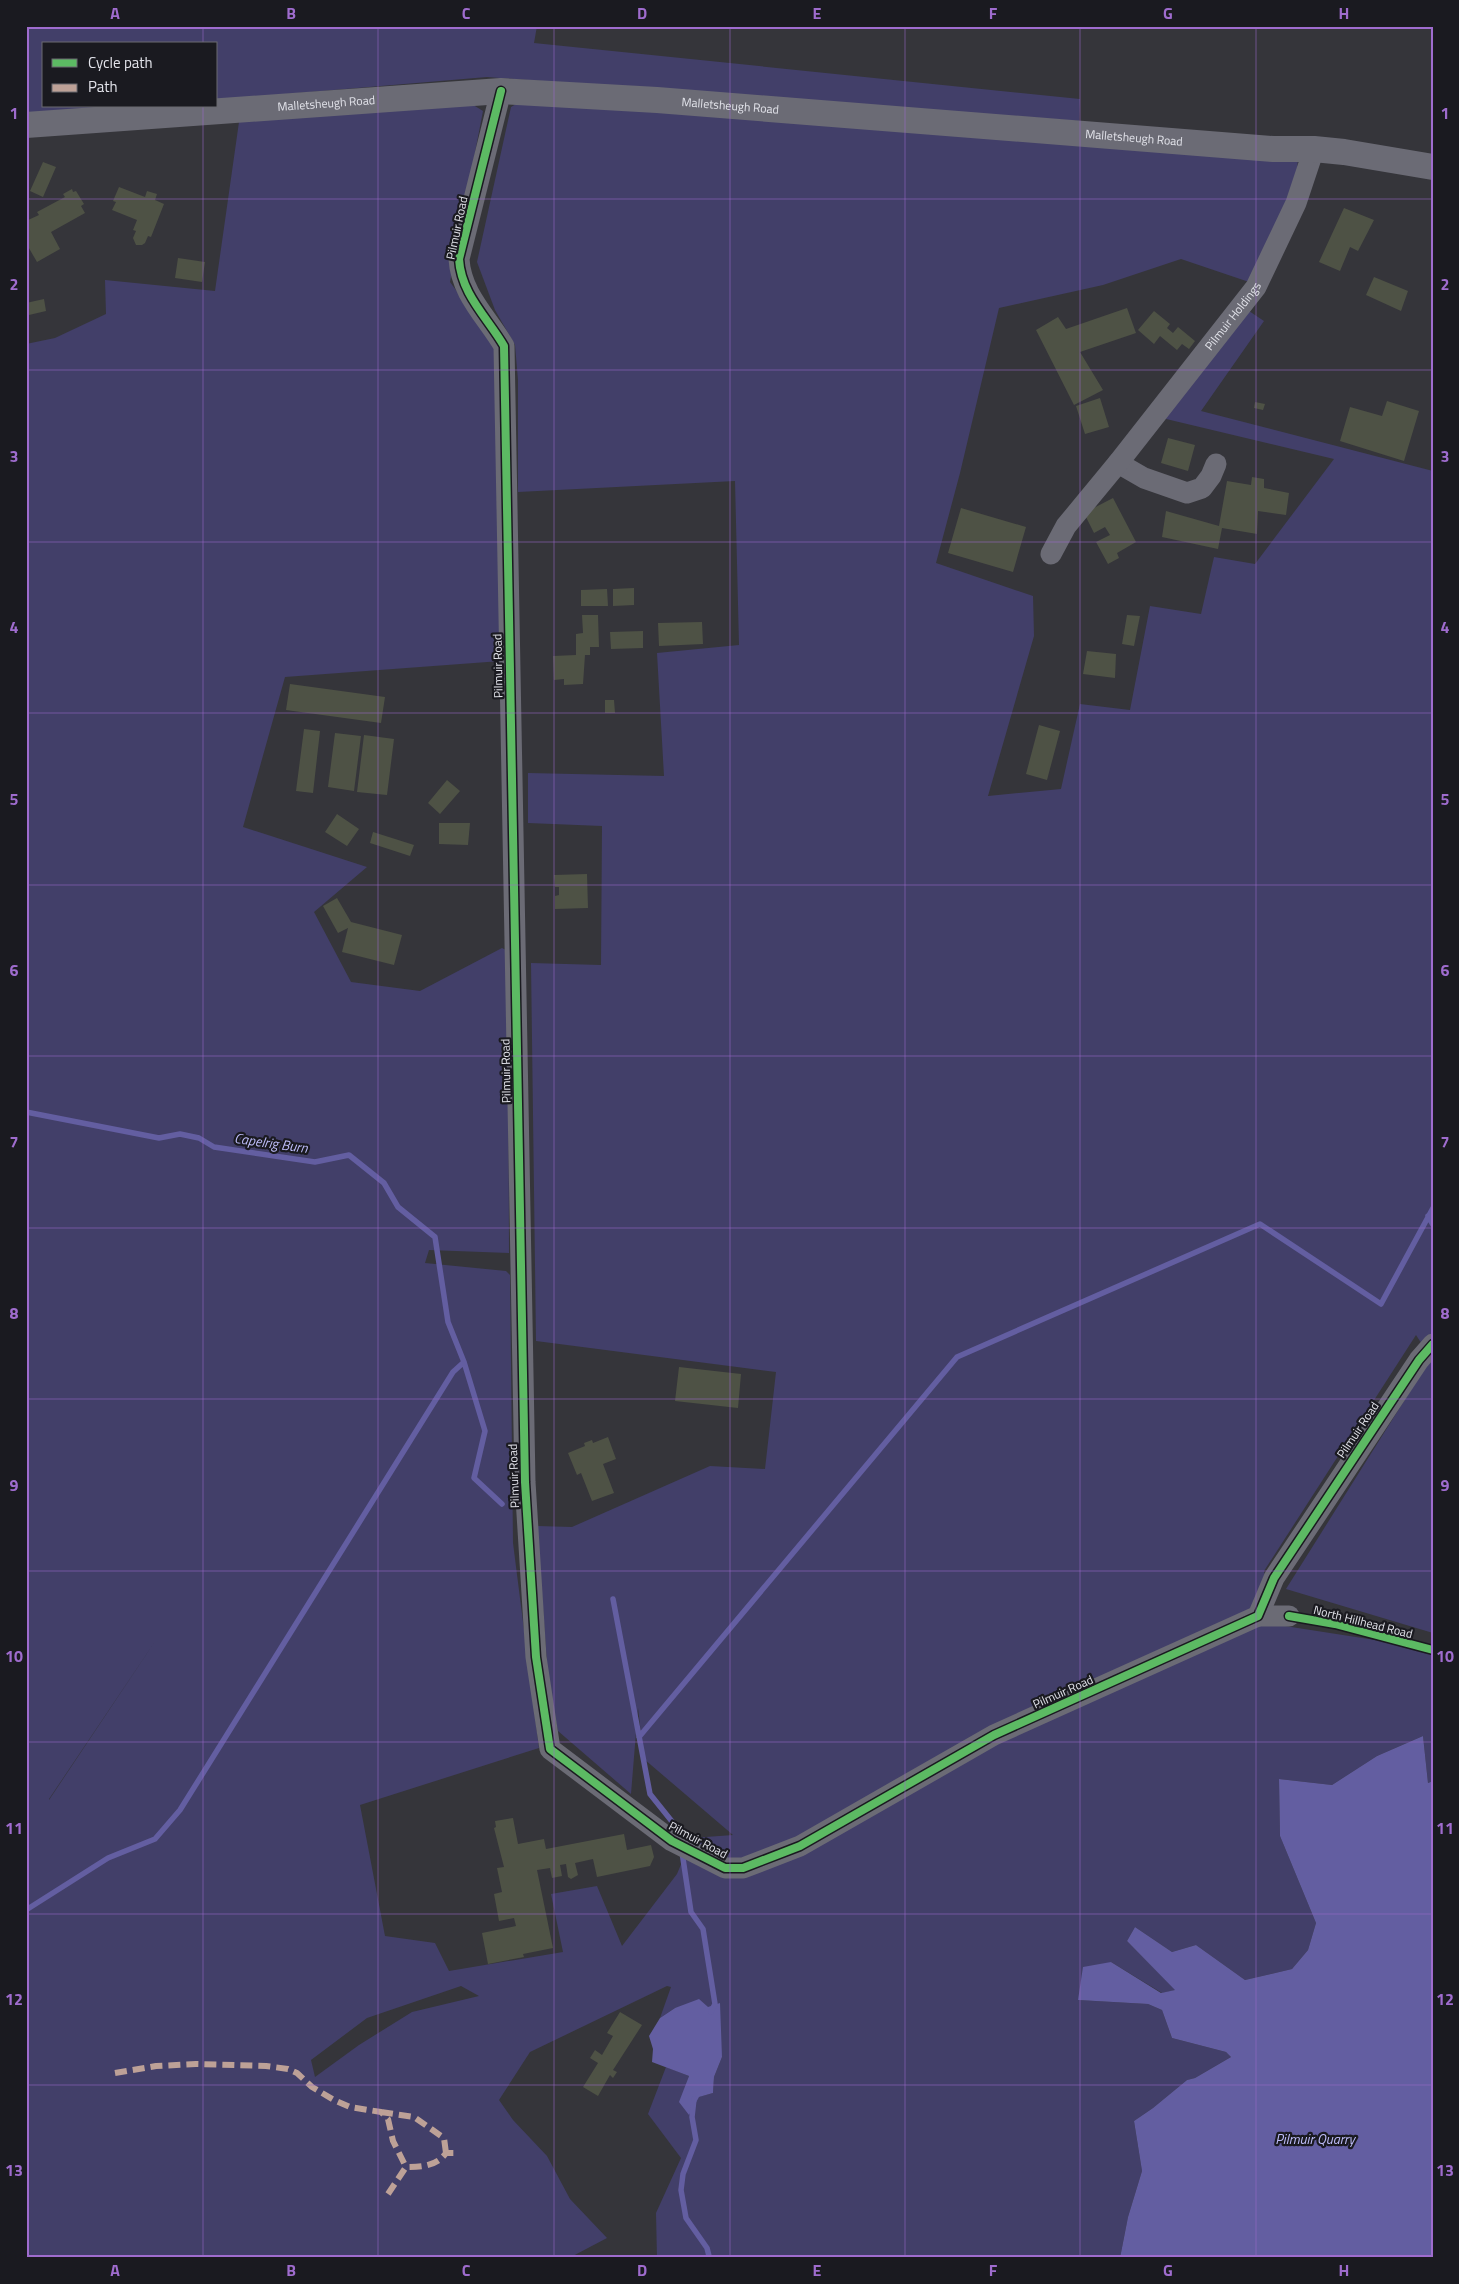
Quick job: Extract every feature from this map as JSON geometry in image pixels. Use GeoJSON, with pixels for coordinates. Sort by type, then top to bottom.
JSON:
{"type":"FeatureCollection","features":[{"type":"Feature","properties":{"kind":"street","name":"Malletsheugh Road"},"geometry":{"type":"LineString","coordinates":[[26,125],[501,91],[657,100],[1273,149],[1314,149],[1433,167]]}},
{"type":"Feature","properties":{"kind":"street","name":"Pilmuir Road"},"geometry":{"type":"LineString","coordinates":[[501,91],[459,259],[460,274],[473,302],[495,330],[504,346],[525,1482],[536,1657],[550,1749],[672,1841],[725,1868],[743,1868],[800,1846],[994,1735],[1258,1616],[1274,1578],[1419,1360],[1433,1344]]}},
{"type":"Feature","properties":{"kind":"street","name":"Pilmuir Holdings"},"geometry":{"type":"LineString","coordinates":[[1051,554],[1066,526],[1118,464],[1256,287],[1296,203],[1314,149]]}},
{"type":"Feature","properties":{"kind":"street"},"geometry":{"type":"LineString","coordinates":[[1118,464],[1144,478],[1187,493],[1202,488],[1212,476],[1216,464]]}},
{"type":"Feature","properties":{"kind":"street"},"geometry":{"type":"LineString","coordinates":[[1258,1616],[1289,1616]]}},
{"type":"Feature","properties":{"kind":"shaded area"},"geometry":{"type":"Polygon","coordinates":[[[26,26],[537,26],[534,43],[1080,99],[1079,121],[487,77],[218,100],[218,42],[42,42],[42,108],[120,108],[26,116],[26,26]]]}},
{"type":"Feature","properties":{"kind":"shaded area"},"geometry":{"type":"Polygon","coordinates":[[[523,100],[1298,160],[1294,192],[1252,283],[1181,259],[1103,285],[999,308],[960,473],[936,563],[1033,596],[1034,636],[988,796],[1061,789],[1080,704],[1130,710],[1150,606],[1201,614],[1214,557],[1255,564],[1334,459],[1162,418],[1246,309],[1264,321],[1201,411],[1433,471],[1433,1633],[1286,1589],[1431,1358],[1416,1335],[1264,1571],[1272,1624],[1433,1649],[1433,1781],[1428,1783],[1423,1736],[1377,1756],[1332,1785],[1279,1779],[1280,1836],[1316,1923],[1308,1950],[1292,1969],[1245,1980],[1196,1945],[1172,1952],[1135,1927],[1127,1941],[1176,1990],[1162,1993],[1111,1962],[1078,2000],[1148,2004],[1162,2010],[1172,2038],[1226,2052],[1231,2057],[1195,2078],[1187,2080],[1134,2121],[1142,2171],[1128,2217],[1120,2258],[657,2258],[656,2213],[681,2158],[648,2114],[666,2067],[689,2076],[680,2102],[713,2093],[714,2077],[722,2057],[708,2007],[675,2008],[660,2018],[671,1987],[667,1986],[530,2052],[499,2100],[513,2120],[547,2156],[570,2199],[607,2238],[569,2258],[26,2258],[26,344],[55,338],[106,314],[105,280],[215,291],[239,122],[470,103],[483,111],[450,282],[494,342],[501,661],[285,677],[243,827],[367,867],[314,912],[351,982],[420,991],[502,948],[508,951],[509,1253],[429,1250],[425,1263],[506,1271],[510,1275],[513,1543],[539,1748],[360,1805],[385,1936],[435,1943],[449,1971],[563,1952],[551,1894],[597,1886],[622,1946],[677,1874],[692,1838],[733,1835],[644,1759],[638,1708],[631,1794],[558,1731],[549,1690],[537,1526],[572,1527],[710,1466],[765,1469],[776,1372],[536,1341],[531,963],[601,965],[602,826],[528,823],[528,773],[664,776],[657,653],[739,645],[735,481],[518,492],[518,380],[515,345],[495,310],[477,262],[511,107],[523,100]],[[158,1637],[49,1799],[49,1800],[158,1637]],[[461,1986],[367,2018],[311,2060],[315,2077],[359,2045],[412,2012],[479,1996],[461,1986]]]}},
{"type":"Feature","properties":{"kind":"water","name":"Pilmuir Quarry"},"geometry":{"type":"Polygon","coordinates":[[[1423,1736],[1428,1783],[1433,1781],[1433,2258],[1120,2258],[1128,2217],[1142,2171],[1134,2121],[1187,2080],[1195,2078],[1231,2057],[1226,2052],[1172,2038],[1162,2010],[1148,2004],[1078,2000],[1083,1967],[1111,1962],[1161,1993],[1175,1990],[1127,1941],[1135,1927],[1172,1952],[1196,1945],[1245,1980],[1292,1969],[1308,1950],[1316,1923],[1280,1836],[1279,1779],[1332,1785],[1377,1756],[1423,1736]]]}},
{"type":"Feature","properties":{"kind":"water"},"geometry":{"type":"Polygon","coordinates":[[[699,1999],[708,2007],[720,2003],[722,2057],[714,2077],[713,2093],[699,2097],[689,2115],[679,2102],[689,2076],[652,2062],[653,2049],[649,2036],[660,2018],[675,2008],[699,1999]]]}},
{"type":"Feature","properties":{"kind":"building"},"geometry":{"type":"Polygon","coordinates":[[[43,162],[56,167],[43,197],[30,191],[43,162]]]}},
{"type":"Feature","properties":{"kind":"building"},"geometry":{"type":"Polygon","coordinates":[[[119,187],[145,197],[147,191],[157,194],[155,200],[164,204],[151,237],[148,236],[142,245],[136,245],[133,238],[136,231],[133,230],[137,220],[112,210],[116,202],[113,201],[119,187]]]}},
{"type":"Feature","properties":{"kind":"building"},"geometry":{"type":"Polygon","coordinates":[[[72,189],[73,192],[76,191],[84,204],[81,206],[85,213],[51,232],[60,249],[37,262],[26,243],[26,221],[39,215],[37,212],[65,197],[63,194],[72,189]]]}},
{"type":"Feature","properties":{"kind":"building"},"geometry":{"type":"Polygon","coordinates":[[[1344,208],[1374,220],[1358,251],[1350,247],[1340,271],[1319,262],[1344,208]]]}},
{"type":"Feature","properties":{"kind":"building"},"geometry":{"type":"Polygon","coordinates":[[[178,258],[205,262],[202,282],[175,278],[178,258]]]}},
{"type":"Feature","properties":{"kind":"building"},"geometry":{"type":"Polygon","coordinates":[[[1374,277],[1408,291],[1401,311],[1366,295],[1374,277]]]}},
{"type":"Feature","properties":{"kind":"building"},"geometry":{"type":"Polygon","coordinates":[[[44,299],[46,311],[29,315],[26,303],[44,299]]]}},
{"type":"Feature","properties":{"kind":"building"},"geometry":{"type":"Polygon","coordinates":[[[1127,308],[1136,333],[1080,352],[1103,390],[1074,405],[1036,330],[1058,317],[1066,329],[1127,308]]]}},
{"type":"Feature","properties":{"kind":"building"},"geometry":{"type":"Polygon","coordinates":[[[1154,311],[1170,324],[1167,328],[1173,333],[1178,327],[1195,341],[1189,349],[1182,344],[1177,350],[1160,336],[1154,344],[1138,330],[1154,311]]]}},
{"type":"Feature","properties":{"kind":"building"},"geometry":{"type":"Polygon","coordinates":[[[1100,398],[1109,427],[1085,434],[1076,406],[1100,398]]]}},
{"type":"Feature","properties":{"kind":"building"},"geometry":{"type":"Polygon","coordinates":[[[1387,401],[1419,411],[1404,461],[1340,441],[1350,407],[1382,416],[1387,401]]]}},
{"type":"Feature","properties":{"kind":"building"},"geometry":{"type":"Polygon","coordinates":[[[1255,402],[1265,404],[1263,410],[1254,408],[1255,402]]]}},
{"type":"Feature","properties":{"kind":"building"},"geometry":{"type":"Polygon","coordinates":[[[1168,438],[1195,445],[1188,471],[1161,463],[1168,438]]]}},
{"type":"Feature","properties":{"kind":"building"},"geometry":{"type":"Polygon","coordinates":[[[1252,477],[1264,479],[1264,488],[1289,493],[1286,515],[1258,511],[1257,534],[1222,528],[1218,549],[1162,537],[1166,511],[1219,526],[1227,481],[1251,485],[1252,477]]]}},
{"type":"Feature","properties":{"kind":"building"},"geometry":{"type":"Polygon","coordinates":[[[1113,498],[1136,542],[1117,553],[1119,558],[1108,564],[1096,542],[1110,535],[1105,527],[1094,533],[1084,513],[1113,498]]]}},
{"type":"Feature","properties":{"kind":"building"},"geometry":{"type":"Polygon","coordinates":[[[961,508],[1026,527],[1013,572],[948,553],[961,508]]]}},
{"type":"Feature","properties":{"kind":"building"},"geometry":{"type":"Polygon","coordinates":[[[634,588],[634,605],[613,606],[613,589],[634,588]]]}},
{"type":"Feature","properties":{"kind":"building"},"geometry":{"type":"Polygon","coordinates":[[[607,589],[608,606],[581,606],[581,590],[607,589]]]}},
{"type":"Feature","properties":{"kind":"building"},"geometry":{"type":"Polygon","coordinates":[[[582,615],[598,615],[599,647],[590,647],[590,655],[585,655],[583,684],[564,685],[564,679],[554,680],[553,656],[576,655],[576,634],[583,633],[582,615]]]}},
{"type":"Feature","properties":{"kind":"building"},"geometry":{"type":"Polygon","coordinates":[[[1127,615],[1140,616],[1134,646],[1122,644],[1127,615]]]}},
{"type":"Feature","properties":{"kind":"building"},"geometry":{"type":"Polygon","coordinates":[[[702,622],[703,644],[659,646],[658,623],[702,622]]]}},
{"type":"Feature","properties":{"kind":"building"},"geometry":{"type":"Polygon","coordinates":[[[643,631],[643,648],[611,649],[610,632],[643,631]]]}},
{"type":"Feature","properties":{"kind":"building"},"geometry":{"type":"Polygon","coordinates":[[[1087,651],[1116,654],[1115,678],[1083,674],[1087,651]]]}},
{"type":"Feature","properties":{"kind":"building"},"geometry":{"type":"Polygon","coordinates":[[[290,684],[385,697],[381,723],[286,710],[290,684]]]}},
{"type":"Feature","properties":{"kind":"building"},"geometry":{"type":"Polygon","coordinates":[[[605,700],[614,700],[615,713],[605,713],[605,700]]]}},
{"type":"Feature","properties":{"kind":"building"},"geometry":{"type":"Polygon","coordinates":[[[1039,725],[1060,731],[1047,780],[1026,774],[1039,725]]]}},
{"type":"Feature","properties":{"kind":"building"},"geometry":{"type":"Polygon","coordinates":[[[304,729],[320,731],[313,793],[296,791],[304,729]]]}},
{"type":"Feature","properties":{"kind":"building"},"geometry":{"type":"Polygon","coordinates":[[[335,733],[361,736],[354,791],[328,787],[335,733]]]}},
{"type":"Feature","properties":{"kind":"building"},"geometry":{"type":"Polygon","coordinates":[[[364,735],[394,739],[387,795],[357,792],[364,735]]]}},
{"type":"Feature","properties":{"kind":"building"},"geometry":{"type":"Polygon","coordinates":[[[447,780],[460,791],[440,814],[428,803],[447,780]]]}},
{"type":"Feature","properties":{"kind":"building"},"geometry":{"type":"Polygon","coordinates":[[[337,814],[359,829],[347,846],[325,832],[337,814]]]}},
{"type":"Feature","properties":{"kind":"building"},"geometry":{"type":"Polygon","coordinates":[[[439,823],[470,823],[468,845],[439,844],[439,823]]]}},
{"type":"Feature","properties":{"kind":"building"},"geometry":{"type":"Polygon","coordinates":[[[373,832],[414,845],[410,856],[370,843],[373,832]]]}},
{"type":"Feature","properties":{"kind":"building"},"geometry":{"type":"Polygon","coordinates":[[[587,874],[588,908],[555,909],[555,896],[559,895],[559,887],[555,887],[554,875],[587,874]]]}},
{"type":"Feature","properties":{"kind":"building"},"geometry":{"type":"Polygon","coordinates":[[[337,898],[351,922],[402,935],[394,965],[342,952],[348,928],[338,933],[323,906],[337,898]]]}},
{"type":"Feature","properties":{"kind":"building"},"geometry":{"type":"Polygon","coordinates":[[[679,1367],[741,1374],[738,1408],[675,1401],[679,1367]]]}},
{"type":"Feature","properties":{"kind":"building"},"geometry":{"type":"Polygon","coordinates":[[[608,1437],[616,1459],[603,1464],[614,1493],[592,1501],[581,1473],[577,1475],[568,1453],[585,1446],[584,1443],[592,1440],[593,1443],[608,1437]]]}},
{"type":"Feature","properties":{"kind":"building"},"geometry":{"type":"Polygon","coordinates":[[[513,1818],[518,1844],[544,1839],[546,1849],[624,1834],[627,1850],[651,1845],[654,1857],[650,1866],[597,1877],[593,1859],[575,1863],[578,1875],[571,1879],[568,1877],[566,1864],[560,1865],[562,1876],[552,1878],[550,1868],[537,1870],[553,1948],[523,1954],[524,1957],[488,1964],[482,1933],[516,1926],[514,1918],[499,1921],[494,1894],[502,1892],[497,1868],[504,1867],[494,1828],[496,1827],[495,1821],[513,1818]]]}},
{"type":"Feature","properties":{"kind":"building"},"geometry":{"type":"Polygon","coordinates":[[[620,2012],[642,2025],[613,2070],[617,2072],[613,2078],[610,2075],[598,2096],[583,2087],[598,2063],[590,2058],[595,2050],[602,2055],[613,2036],[607,2033],[620,2012]]]}},
{"type":"Feature","properties":{"kind":"waterway","name":"Capelrig Burn"},"geometry":{"type":"LineString","coordinates":[[26,1112],[159,1138],[180,1134],[199,1138],[214,1147],[315,1162],[349,1155],[384,1183],[398,1207],[435,1237],[448,1322],[464,1362],[485,1431],[474,1478],[502,1504]]}},
{"type":"Feature","properties":{"kind":"waterway"},"geometry":{"type":"LineString","coordinates":[[639,1737],[957,1357],[1260,1224],[1381,1304],[1433,1208]]}},
{"type":"Feature","properties":{"kind":"waterway"},"geometry":{"type":"LineString","coordinates":[[1428,1216],[1433,1225]]}},
{"type":"Feature","properties":{"kind":"waterway"},"geometry":{"type":"LineString","coordinates":[[26,1910],[108,1858],[155,1839],[180,1810],[453,1372],[464,1362]]}},
{"type":"Feature","properties":{"kind":"waterway"},"geometry":{"type":"LineString","coordinates":[[613,1599],[650,1794],[678,1829],[680,1838]]}},
{"type":"Feature","properties":{"kind":"waterway"},"geometry":{"type":"LineString","coordinates":[[682,1852],[691,1912],[703,1929],[715,2004],[711,2012]]}},
{"type":"Feature","properties":{"kind":"waterway"},"geometry":{"type":"LineString","coordinates":[[694,2099],[692,2117],[696,2140],[683,2174],[681,2190],[686,2218],[707,2248],[709,2256],[707,2258]]}},
{"type":"Feature","properties":{"kind":"marked path"},"geometry":{"type":"LineString","coordinates":[[115,2073],[156,2066],[196,2064],[266,2066],[288,2069],[297,2073],[312,2087],[334,2100],[350,2107],[381,2112],[388,2119],[393,2141],[406,2167]]}},
{"type":"Feature","properties":{"kind":"marked path"},"geometry":{"type":"LineString","coordinates":[[381,2112],[414,2117],[444,2138],[446,2153]]}},
{"type":"Feature","properties":{"kind":"marked path"},"geometry":{"type":"LineString","coordinates":[[388,2194],[406,2167],[428,2165],[438,2161],[446,2153],[458,2153]]}},
{"type":"Feature","properties":{"kind":"cycle path"},"geometry":{"type":"LineString","coordinates":[[501,91],[459,259],[464,283],[476,305],[504,346],[525,1482],[536,1657],[550,1749],[672,1841],[725,1868],[743,1868],[800,1846],[994,1735],[1258,1616],[1274,1578],[1419,1360],[1433,1344]]}},
{"type":"Feature","properties":{"kind":"cycle path","name":"North Hillhead Road"},"geometry":{"type":"LineString","coordinates":[[1289,1616],[1335,1624],[1433,1650]]}}]}
